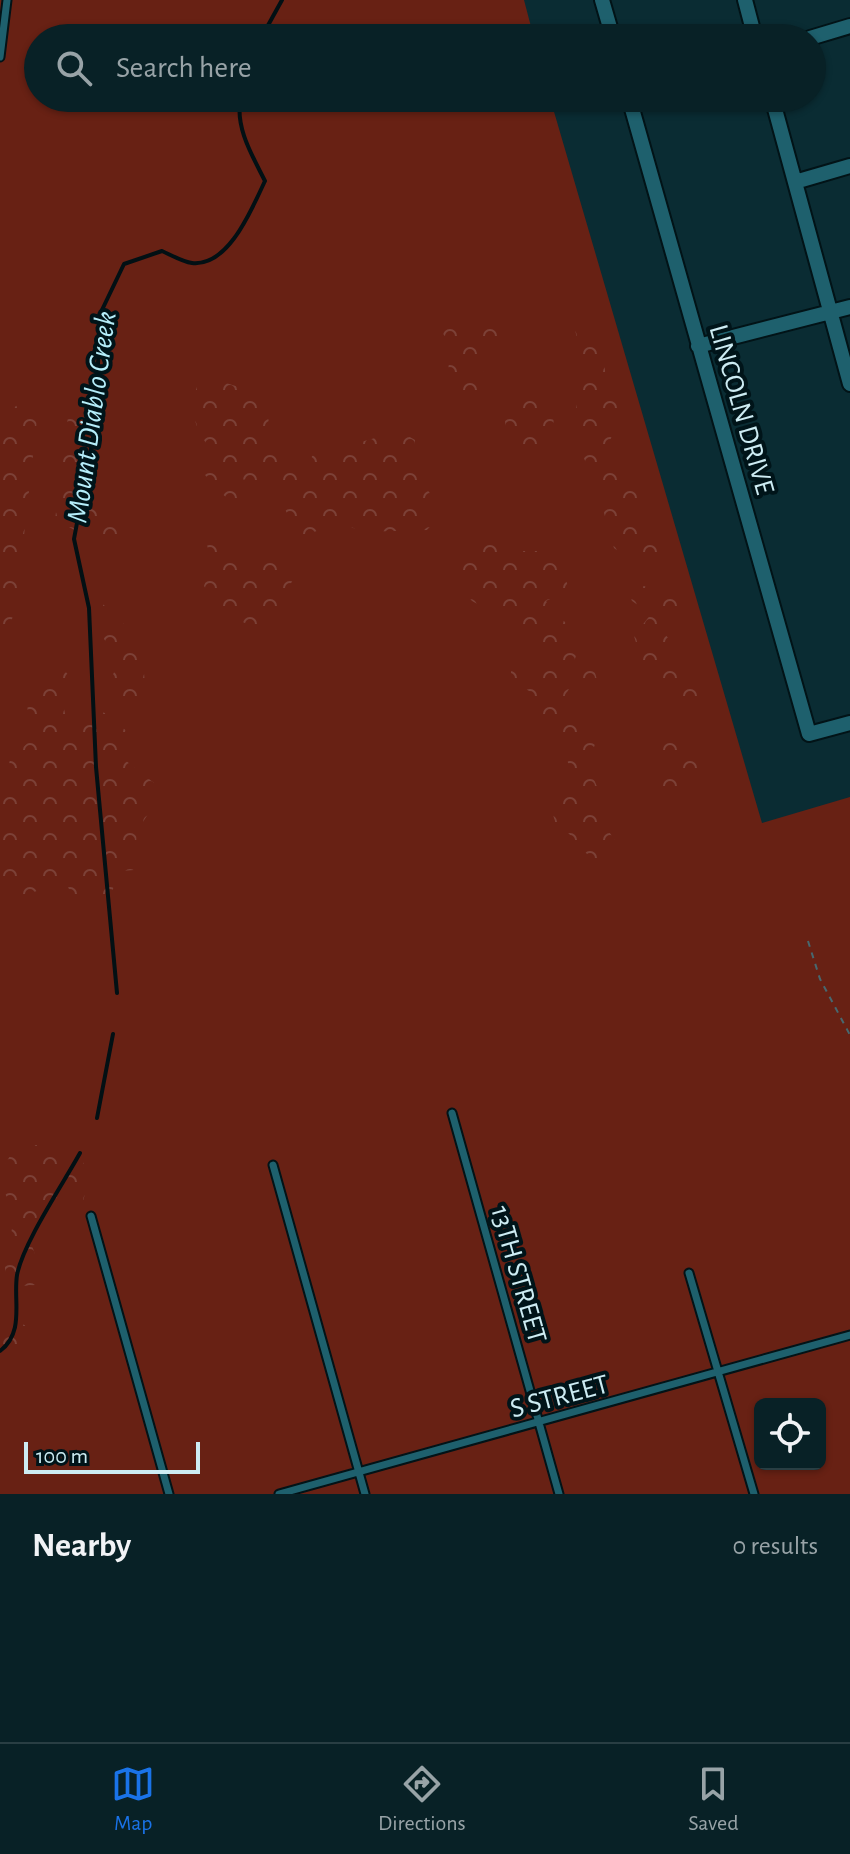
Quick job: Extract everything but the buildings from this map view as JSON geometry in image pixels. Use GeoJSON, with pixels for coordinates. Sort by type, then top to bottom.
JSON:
{"type":"FeatureCollection","features":[{"type":"Feature","properties":{"kind":"street"},"geometry":{"type":"LineString","coordinates":[[602,0],[609,24]]}},
{"type":"Feature","properties":{"kind":"street"},"geometry":{"type":"LineString","coordinates":[[745,0],[751,24]]}},
{"type":"Feature","properties":{"kind":"street"},"geometry":{"type":"LineString","coordinates":[[826,33],[850,26]]}},
{"type":"Feature","properties":{"kind":"street","name":"LINCOLN DRIVE"},"geometry":{"type":"LineString","coordinates":[[633,112],[809,734],[850,723]]}},
{"type":"Feature","properties":{"kind":"street"},"geometry":{"type":"LineString","coordinates":[[776,112],[850,384]]}},
{"type":"Feature","properties":{"kind":"street"},"geometry":{"type":"LineString","coordinates":[[795,182],[850,166]]}},
{"type":"Feature","properties":{"kind":"street"},"geometry":{"type":"LineString","coordinates":[[698,346],[850,307]]}},
{"type":"Feature","properties":{"kind":"lane"},"geometry":{"type":"LineString","coordinates":[[0,57],[7,0]]}},
{"type":"Feature","properties":{"kind":"lane","name":"13TH STREET"},"geometry":{"type":"LineString","coordinates":[[452,1113],[559,1494]]}},
{"type":"Feature","properties":{"kind":"lane"},"geometry":{"type":"LineString","coordinates":[[273,1165],[365,1494]]}},
{"type":"Feature","properties":{"kind":"lane"},"geometry":{"type":"LineString","coordinates":[[91,1216],[169,1494]]}},
{"type":"Feature","properties":{"kind":"lane"},"geometry":{"type":"LineString","coordinates":[[689,1273],[754,1494]]}},
{"type":"Feature","properties":{"kind":"lane","name":"S STREET"},"geometry":{"type":"LineString","coordinates":[[279,1494],[719,1374],[850,1335]]}},
{"type":"Feature","properties":{"kind":"path"},"geometry":{"type":"LineString","coordinates":[[808,941],[820,979],[850,1035]]}},
{"type":"Feature","properties":{"kind":"green space"},"geometry":{"type":"Polygon","coordinates":[[[0,0],[524,0],[530,24],[24,24],[24,112],[554,112],[762,823],[850,797],[850,1494],[0,1494],[0,0]]]}},
{"type":"Feature","properties":{"kind":"green space"},"geometry":{"type":"Polygon","coordinates":[[[570,311],[599,335],[606,376],[621,414],[609,443],[644,493],[642,521],[662,538],[667,558],[648,550],[638,566],[614,548],[596,485],[582,454],[575,419],[578,392],[586,372],[570,311]]]}},
{"type":"Feature","properties":{"kind":"green space"},"geometry":{"type":"Polygon","coordinates":[[[443,314],[510,331],[475,346],[490,394],[469,398],[447,381],[449,362],[456,348],[443,334],[443,314]]]}},
{"type":"Feature","properties":{"kind":"green space"},"geometry":{"type":"Polygon","coordinates":[[[223,382],[251,391],[268,413],[270,441],[287,463],[309,471],[312,456],[398,430],[415,440],[413,469],[443,512],[427,530],[362,532],[336,520],[327,528],[297,537],[277,490],[253,479],[235,480],[238,506],[214,488],[199,466],[206,443],[194,416],[197,386],[223,382]]]}},
{"type":"Feature","properties":{"kind":"green space"},"geometry":{"type":"Polygon","coordinates":[[[527,388],[552,396],[555,445],[534,468],[511,443],[505,420],[509,396],[527,388]]]}},
{"type":"Feature","properties":{"kind":"green space"},"geometry":{"type":"Polygon","coordinates":[[[40,393],[16,607],[0,655],[0,415],[40,393]]]}},
{"type":"Feature","properties":{"kind":"green space"},"geometry":{"type":"Polygon","coordinates":[[[70,400],[94,432],[82,499],[100,501],[123,518],[119,552],[55,520],[70,400]]]}},
{"type":"Feature","properties":{"kind":"green space"},"geometry":{"type":"Polygon","coordinates":[[[482,535],[505,551],[540,551],[564,573],[569,590],[546,601],[581,640],[574,662],[592,662],[601,694],[572,684],[563,699],[568,716],[595,744],[588,766],[599,791],[584,807],[598,816],[621,849],[614,864],[601,868],[569,834],[556,825],[550,804],[559,784],[574,769],[568,763],[566,744],[539,716],[534,694],[511,680],[511,669],[538,666],[544,655],[539,638],[472,601],[454,579],[457,555],[482,535]]]}},
{"type":"Feature","properties":{"kind":"green space"},"geometry":{"type":"Polygon","coordinates":[[[206,540],[244,558],[268,553],[299,570],[262,631],[221,612],[204,586],[211,563],[206,540]]]}},
{"type":"Feature","properties":{"kind":"green space"},"geometry":{"type":"Polygon","coordinates":[[[624,582],[678,593],[684,610],[665,634],[680,653],[682,672],[715,687],[710,702],[690,705],[679,692],[659,694],[643,665],[634,636],[651,614],[632,601],[624,582]]]}},
{"type":"Feature","properties":{"kind":"green space"},"geometry":{"type":"Polygon","coordinates":[[[96,598],[136,640],[143,663],[146,698],[131,703],[117,692],[112,676],[120,662],[104,639],[96,598]]]}},
{"type":"Feature","properties":{"kind":"green space"},"geometry":{"type":"Polygon","coordinates":[[[60,665],[70,677],[63,703],[67,724],[79,732],[96,709],[109,715],[134,738],[125,760],[154,783],[152,808],[137,831],[134,870],[120,871],[109,899],[77,904],[61,874],[37,891],[0,902],[0,814],[10,759],[30,741],[28,705],[33,689],[60,665]]]}},
{"type":"Feature","properties":{"kind":"green space"},"geometry":{"type":"Polygon","coordinates":[[[672,728],[697,746],[712,766],[694,786],[665,804],[653,795],[666,766],[646,749],[672,728]]]}},
{"type":"Feature","properties":{"kind":"green space"},"geometry":{"type":"Polygon","coordinates":[[[48,1143],[80,1153],[89,1180],[83,1201],[55,1198],[26,1229],[41,1271],[35,1285],[7,1287],[5,1262],[12,1215],[0,1173],[14,1149],[48,1143]]]}},
{"type":"Feature","properties":{"kind":"green space"},"geometry":{"type":"Polygon","coordinates":[[[8,1316],[28,1327],[20,1360],[0,1378],[0,1326],[8,1316]]]}},
{"type":"Feature","properties":{"kind":"waterway","name":"Mount Diablo Creek"},"geometry":{"type":"LineString","coordinates":[[269,24],[282,0]]}},
{"type":"Feature","properties":{"kind":"waterway","name":"Mount Diablo Creek"},"geometry":{"type":"LineString","coordinates":[[117,993],[96,767],[89,608],[74,539],[94,432],[101,312],[124,264],[162,251],[188,262],[205,262],[217,256],[238,234],[265,181],[242,130],[240,112]]}},
{"type":"Feature","properties":{"kind":"waterway","name":"Mount Diablo Creek"},"geometry":{"type":"LineString","coordinates":[[97,1118],[113,1034]]}},
{"type":"Feature","properties":{"kind":"waterway","name":"Mount Diablo Creek"},"geometry":{"type":"LineString","coordinates":[[0,1351],[13,1335],[17,1275],[21,1262],[35,1231],[80,1153]]}}]}
